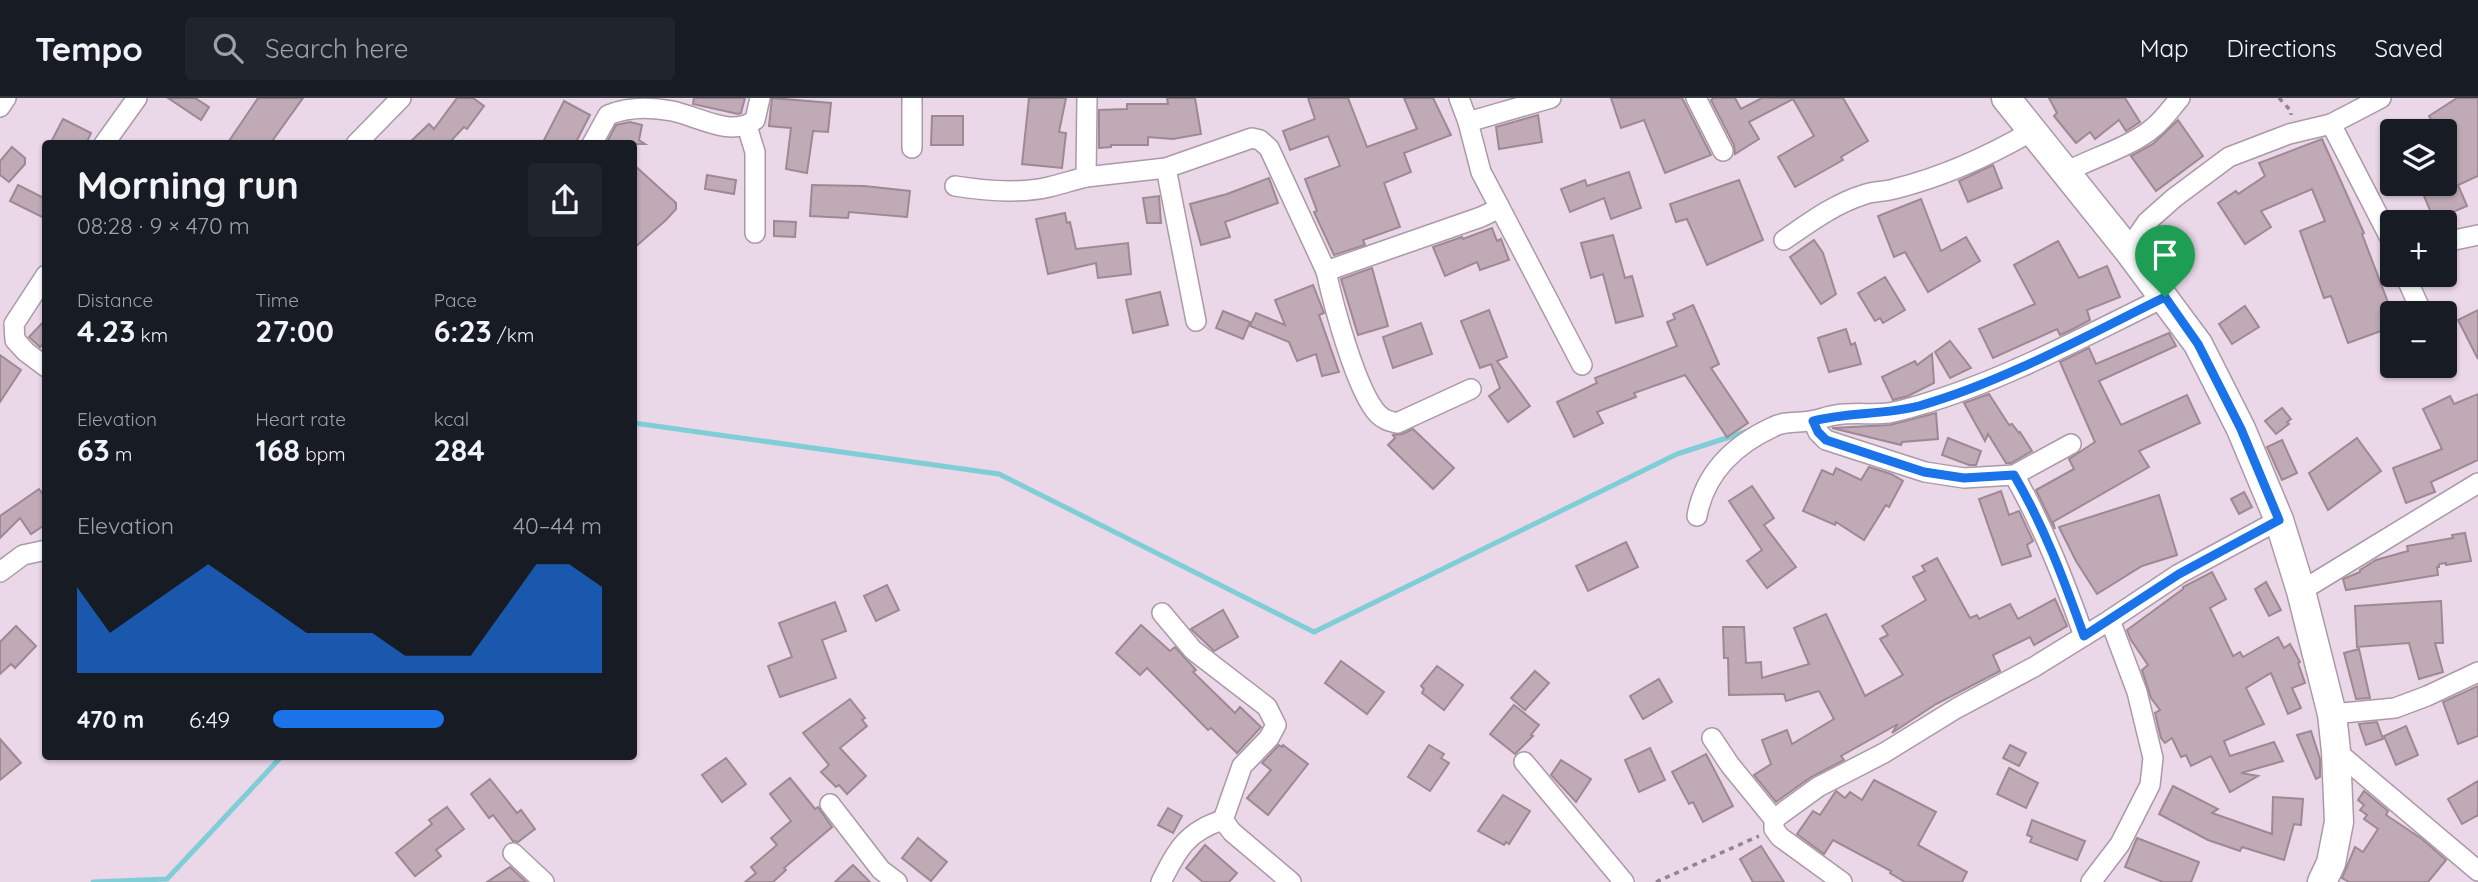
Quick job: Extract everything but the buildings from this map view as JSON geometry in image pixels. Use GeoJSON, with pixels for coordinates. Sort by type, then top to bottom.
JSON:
{"type":"FeatureCollection","features":[{"type":"Feature","properties":{"kind":"street"},"geometry":{"type":"LineString","coordinates":[[0,107],[5,98]]}},
{"type":"Feature","properties":{"kind":"street"},"geometry":{"type":"LineString","coordinates":[[107,140],[137,98]]}},
{"type":"Feature","properties":{"kind":"street"},"geometry":{"type":"LineString","coordinates":[[369,139],[401,98]]}},
{"type":"Feature","properties":{"kind":"street"},"geometry":{"type":"LineString","coordinates":[[594,140],[608,115],[622,109],[668,110],[729,128],[747,126],[755,120],[760,98]]}},
{"type":"Feature","properties":{"kind":"street"},"geometry":{"type":"LineString","coordinates":[[912,98],[912,148]]}},
{"type":"Feature","properties":{"kind":"street"},"geometry":{"type":"LineString","coordinates":[[1086,177],[1087,98]]}},
{"type":"Feature","properties":{"kind":"street"},"geometry":{"type":"LineString","coordinates":[[1459,98],[1481,172],[1582,365]]}},
{"type":"Feature","properties":{"kind":"street"},"geometry":{"type":"LineString","coordinates":[[1468,122],[1551,98]]}},
{"type":"Feature","properties":{"kind":"street"},"geometry":{"type":"LineString","coordinates":[[1696,98],[1723,150]]}},
{"type":"Feature","properties":{"kind":"street"},"geometry":{"type":"LineString","coordinates":[[2006,98],[2165,297],[2198,344],[2241,429],[2279,520],[2301,590],[2332,714],[2339,822],[2330,863],[2322,882]]}},
{"type":"Feature","properties":{"kind":"street"},"geometry":{"type":"LineString","coordinates":[[2066,172],[2133,141],[2154,128],[2180,98]]}},
{"type":"Feature","properties":{"kind":"street"},"geometry":{"type":"LineString","coordinates":[[2127,250],[2147,222],[2229,157],[2289,134],[2331,124],[2381,98]]}},
{"type":"Feature","properties":{"kind":"street"},"geometry":{"type":"LineString","coordinates":[[2331,124],[2380,219]]}},
{"type":"Feature","properties":{"kind":"street"},"geometry":{"type":"LineString","coordinates":[[747,126],[755,152],[755,233]]}},
{"type":"Feature","properties":{"kind":"street"},"geometry":{"type":"LineString","coordinates":[[1784,240],[1827,211],[1863,194],[1893,190],[1947,173],[1994,153],[2032,131]]}},
{"type":"Feature","properties":{"kind":"street"},"geometry":{"type":"LineString","coordinates":[[955,186],[983,190],[1047,187],[1086,177],[1166,168],[1252,138],[1260,140],[1269,148],[1326,271],[1355,370],[1375,411],[1384,419],[1397,423],[1471,389]]}},
{"type":"Feature","properties":{"kind":"street"},"geometry":{"type":"LineString","coordinates":[[1166,168],[1196,321]]}},
{"type":"Feature","properties":{"kind":"street"},"geometry":{"type":"LineString","coordinates":[[1326,271],[1500,208]]}},
{"type":"Feature","properties":{"kind":"street"},"geometry":{"type":"LineString","coordinates":[[2457,239],[2478,235]]}},
{"type":"Feature","properties":{"kind":"street"},"geometry":{"type":"LineString","coordinates":[[42,281],[14,324],[15,340],[42,365]]}},
{"type":"Feature","properties":{"kind":"street"},"geometry":{"type":"LineString","coordinates":[[1697,516],[1700,496],[1710,478],[1731,454],[1754,437],[1777,425],[1837,415],[1890,413],[1956,393],[2050,354],[2165,297]]}},
{"type":"Feature","properties":{"kind":"street"},"geometry":{"type":"LineString","coordinates":[[1813,421],[1826,440],[1924,472],[1964,478],[2014,475],[2071,444]]}},
{"type":"Feature","properties":{"kind":"street"},"geometry":{"type":"LineString","coordinates":[[2014,475],[2033,507],[2065,582],[2084,636]]}},
{"type":"Feature","properties":{"kind":"street"},"geometry":{"type":"LineString","coordinates":[[2301,590],[2478,482]]}},
{"type":"Feature","properties":{"kind":"street"},"geometry":{"type":"LineString","coordinates":[[1774,824],[1818,787],[1884,753],[1956,708],[2034,667],[2179,574],[2279,520]]}},
{"type":"Feature","properties":{"kind":"street"},"geometry":{"type":"LineString","coordinates":[[0,572],[23,555],[42,551]]}},
{"type":"Feature","properties":{"kind":"street"},"geometry":{"type":"LineString","coordinates":[[1162,613],[1193,650],[1267,708],[1276,725],[1269,738],[1241,766],[1223,820]]}},
{"type":"Feature","properties":{"kind":"street"},"geometry":{"type":"LineString","coordinates":[[2091,882],[2120,844],[2150,785],[2152,758],[2137,692],[2110,620]]}},
{"type":"Feature","properties":{"kind":"street"},"geometry":{"type":"LineString","coordinates":[[2332,714],[2395,708],[2478,672]]}},
{"type":"Feature","properties":{"kind":"street"},"geometry":{"type":"LineString","coordinates":[[1712,738],[1774,824],[1780,837],[1842,882]]}},
{"type":"Feature","properties":{"kind":"street"},"geometry":{"type":"LineString","coordinates":[[2336,751],[2478,871]]}},
{"type":"Feature","properties":{"kind":"street"},"geometry":{"type":"LineString","coordinates":[[1524,762],[1624,882]]}},
{"type":"Feature","properties":{"kind":"street"},"geometry":{"type":"LineString","coordinates":[[830,804],[881,870],[897,882]]}},
{"type":"Feature","properties":{"kind":"street"},"geometry":{"type":"LineString","coordinates":[[1161,882],[1173,858],[1189,836],[1205,825],[1223,820]]}},
{"type":"Feature","properties":{"kind":"street"},"geometry":{"type":"LineString","coordinates":[[1223,820],[1232,832],[1291,882]]}},
{"type":"Feature","properties":{"kind":"street"},"geometry":{"type":"LineString","coordinates":[[513,853],[544,882]]}},
{"type":"Feature","properties":{"kind":"path"},"geometry":{"type":"LineString","coordinates":[[1656,882],[1774,824]]}},
{"type":"Feature","properties":{"kind":"waterway"},"geometry":{"type":"LineString","coordinates":[[637,423],[999,474],[1314,632],[1677,454],[1748,431]]}},
{"type":"Feature","properties":{"kind":"waterway"},"geometry":{"type":"LineString","coordinates":[[93,882],[167,879],[278,760]]}},
{"type":"Feature","properties":{"kind":"route"},"geometry":{"type":"LineString","coordinates":[[2165,297],[2198,344],[2241,429],[2279,520],[2179,574],[2084,636],[2065,582],[2033,507],[2014,475],[1964,478],[1924,472],[1826,440],[1813,421],[1837,415],[1890,413],[1956,393],[2050,354],[2165,297]]}}]}
